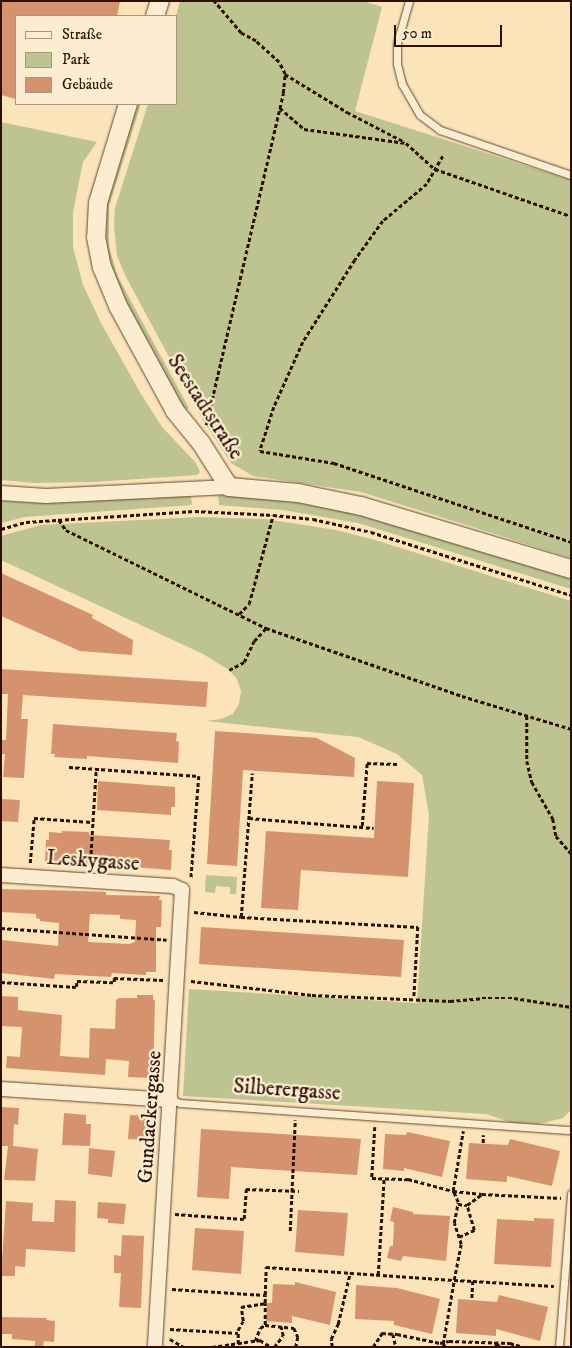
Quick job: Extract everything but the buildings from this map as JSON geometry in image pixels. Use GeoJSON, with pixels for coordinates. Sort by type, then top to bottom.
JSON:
{"type":"FeatureCollection","features":[{"type":"Feature","properties":{"kind":"street"},"geometry":{"type":"LineString","coordinates":[[155,15],[160,1]]}},
{"type":"Feature","properties":{"kind":"street","name":"Seestadtstraße"},"geometry":{"type":"LineString","coordinates":[[128,105],[98,203],[96,237],[102,267],[118,306],[175,411],[202,443],[229,487],[298,493],[361,506],[571,569]]}},
{"type":"Feature","properties":{"kind":"street"},"geometry":{"type":"LineString","coordinates":[[1,493],[46,496],[229,487]]}},
{"type":"Feature","properties":{"kind":"street","name":"Leskygasse"},"geometry":{"type":"LineString","coordinates":[[1,875],[186,886]]}},
{"type":"Feature","properties":{"kind":"street","name":"Gundackergasse"},"geometry":{"type":"LineString","coordinates":[[155,1347],[186,886]]}},
{"type":"Feature","properties":{"kind":"street","name":"Silberergasse"},"geometry":{"type":"LineString","coordinates":[[1,1089],[171,1100]]}},
{"type":"Feature","properties":{"kind":"lane"},"geometry":{"type":"LineString","coordinates":[[409,1],[397,43],[397,64],[402,84],[420,115],[440,130],[504,154],[571,175]]}},
{"type":"Feature","properties":{"kind":"lane","name":"Silberergasse"},"geometry":{"type":"LineString","coordinates":[[171,1100],[180,1103],[571,1130]]}},
{"type":"Feature","properties":{"kind":"lane"},"geometry":{"type":"LineString","coordinates":[[559,1347],[571,1193]]}},
{"type":"Feature","properties":{"kind":"path"},"geometry":{"type":"LineString","coordinates":[[214,1],[242,33],[269,51],[279,62],[285,74],[347,112],[406,143],[435,169],[571,216]]}},
{"type":"Feature","properties":{"kind":"path"},"geometry":{"type":"LineString","coordinates":[[205,428],[280,108],[285,74]]}},
{"type":"Feature","properties":{"kind":"path"},"geometry":{"type":"LineString","coordinates":[[280,108],[304,129],[406,143]]}},
{"type":"Feature","properties":{"kind":"path"},"geometry":{"type":"LineString","coordinates":[[443,156],[427,184],[383,222],[355,260],[303,342],[274,407],[260,451],[334,463],[571,542]]}},
{"type":"Feature","properties":{"kind":"path"},"geometry":{"type":"LineString","coordinates":[[1,529],[26,522],[214,511],[313,519],[371,532],[571,595]]}},
{"type":"Feature","properties":{"kind":"path"},"geometry":{"type":"LineString","coordinates":[[238,614],[248,604],[273,515]]}},
{"type":"Feature","properties":{"kind":"path"},"geometry":{"type":"LineString","coordinates":[[59,520],[66,530],[266,628],[462,696],[571,729]]}},
{"type":"Feature","properties":{"kind":"path"},"geometry":{"type":"LineString","coordinates":[[229,670],[244,662],[254,641],[266,628]]}},
{"type":"Feature","properties":{"kind":"path"},"geometry":{"type":"LineString","coordinates":[[527,716],[526,761],[532,782],[553,819],[556,836],[571,853]]}},
{"type":"Feature","properties":{"kind":"path"},"geometry":{"type":"LineString","coordinates":[[362,826],[367,763],[398,764]]}},
{"type":"Feature","properties":{"kind":"path"},"geometry":{"type":"LineString","coordinates":[[70,767],[199,776],[186,886]]}},
{"type":"Feature","properties":{"kind":"path"},"geometry":{"type":"LineString","coordinates":[[89,875],[96,768]]}},
{"type":"Feature","properties":{"kind":"path"},"geometry":{"type":"LineString","coordinates":[[241,917],[252,773]]}},
{"type":"Feature","properties":{"kind":"path"},"geometry":{"type":"LineString","coordinates":[[30,871],[34,818],[92,822]]}},
{"type":"Feature","properties":{"kind":"path"},"geometry":{"type":"LineString","coordinates":[[249,818],[374,828]]}},
{"type":"Feature","properties":{"kind":"path"},"geometry":{"type":"LineString","coordinates":[[190,912],[241,917],[297,918],[418,927],[414,999]]}},
{"type":"Feature","properties":{"kind":"path"},"geometry":{"type":"LineString","coordinates":[[1,928],[172,940]]}},
{"type":"Feature","properties":{"kind":"path"},"geometry":{"type":"LineString","coordinates":[[1,982],[76,987],[77,981],[114,982],[114,978],[169,980]]}},
{"type":"Feature","properties":{"kind":"path"},"geometry":{"type":"LineString","coordinates":[[187,981],[312,995],[450,1001],[514,998],[571,1007]]}},
{"type":"Feature","properties":{"kind":"path"},"geometry":{"type":"LineString","coordinates":[[290,1230],[296,1111]]}},
{"type":"Feature","properties":{"kind":"path"},"geometry":{"type":"LineString","coordinates":[[376,1116],[372,1178],[408,1179],[453,1191],[482,1194],[570,1198]]}},
{"type":"Feature","properties":{"kind":"path"},"geometry":{"type":"LineString","coordinates":[[445,1347],[444,1342],[460,1244],[454,1222],[458,1204],[453,1191],[464,1122]]}},
{"type":"Feature","properties":{"kind":"path"},"geometry":{"type":"LineString","coordinates":[[378,1275],[384,1178]]}},
{"type":"Feature","properties":{"kind":"path"},"geometry":{"type":"LineString","coordinates":[[174,1214],[244,1219],[246,1189],[299,1190]]}},
{"type":"Feature","properties":{"kind":"path"},"geometry":{"type":"LineString","coordinates":[[458,1204],[468,1205],[482,1194]]}},
{"type":"Feature","properties":{"kind":"path"},"geometry":{"type":"LineString","coordinates":[[459,1237],[474,1230],[468,1205]]}},
{"type":"Feature","properties":{"kind":"path"},"geometry":{"type":"LineString","coordinates":[[265,1325],[266,1267],[563,1287]]}},
{"type":"Feature","properties":{"kind":"path"},"geometry":{"type":"LineString","coordinates":[[332,1347],[331,1339],[338,1324],[350,1273]]}},
{"type":"Feature","properties":{"kind":"path"},"geometry":{"type":"LineString","coordinates":[[472,1300],[473,1281]]}},
{"type":"Feature","properties":{"kind":"path"},"geometry":{"type":"LineString","coordinates":[[170,1289],[265,1296]]}},
{"type":"Feature","properties":{"kind":"path"},"geometry":{"type":"LineString","coordinates":[[238,1344],[238,1333],[243,1321],[241,1307],[265,1302]]}},
{"type":"Feature","properties":{"kind":"path"},"geometry":{"type":"LineString","coordinates":[[255,1341],[260,1328],[265,1325],[281,1326],[294,1328],[298,1337],[296,1347]]}},
{"type":"Feature","properties":{"kind":"path"},"geometry":{"type":"LineString","coordinates":[[212,1347],[260,1340],[272,1347],[283,1336],[281,1326]]}},
{"type":"Feature","properties":{"kind":"path"},"geometry":{"type":"LineString","coordinates":[[167,1329],[238,1333]]}},
{"type":"Feature","properties":{"kind":"path"},"geometry":{"type":"LineString","coordinates":[[373,1347],[382,1333],[444,1342],[497,1343],[524,1347]]}},
{"type":"Feature","properties":{"kind":"path"},"geometry":{"type":"LineString","coordinates":[[393,1334],[396,1347]]}},
{"type":"Feature","properties":{"kind":"path"},"geometry":{"type":"LineString","coordinates":[[167,1338],[184,1347]]}},
{"type":"Feature","properties":{"kind":"path"},"geometry":{"type":"LineString","coordinates":[[495,1347],[497,1343]]}},
{"type":"Feature","properties":{"kind":"path"},"geometry":{"type":"LineString","coordinates":[[497,1343],[500,1347]]}},
{"type":"Feature","properties":{"kind":"path"},"geometry":{"type":"LineString","coordinates":[[317,1347],[322,1347]]}},
{"type":"Feature","properties":{"kind":"green space"},"geometry":{"type":"Polygon","coordinates":[[[180,1],[364,1],[382,7],[355,111],[571,180],[571,558],[361,492],[253,476],[231,463],[204,422],[126,277],[117,256],[114,226],[115,208],[148,105],[178,105],[178,15],[176,15],[180,1]]]}},
{"type":"Feature","properties":{"kind":"green space"},"geometry":{"type":"Polygon","coordinates":[[[134,105],[141,105],[109,206],[109,247],[118,277],[189,408],[185,410],[116,286],[103,240],[106,196],[134,105]]]}},
{"type":"Feature","properties":{"kind":"green space"},"geometry":{"type":"Polygon","coordinates":[[[1,122],[97,142],[83,162],[73,212],[73,247],[83,285],[101,323],[141,394],[162,427],[196,463],[200,472],[197,475],[94,482],[33,483],[1,480],[1,122]]]}},
{"type":"Feature","properties":{"kind":"green space"},"geometry":{"type":"Polygon","coordinates":[[[191,495],[192,505],[25,517],[1,523],[1,501],[45,503],[191,495]]]}},
{"type":"Feature","properties":{"kind":"green space"},"geometry":{"type":"Polygon","coordinates":[[[218,495],[307,502],[357,512],[571,577],[571,589],[358,523],[283,510],[219,505],[218,495]]]}},
{"type":"Feature","properties":{"kind":"green space"},"geometry":{"type":"Polygon","coordinates":[[[199,517],[265,519],[336,530],[375,540],[571,601],[571,1110],[563,1118],[539,1124],[512,1123],[486,1114],[183,1096],[189,989],[417,1003],[429,815],[422,775],[397,754],[358,737],[206,721],[221,719],[233,714],[239,704],[241,691],[237,679],[229,670],[203,654],[1,560],[1,536],[41,525],[199,517]]]}},
{"type":"Feature","properties":{"kind":"green space"},"geometry":{"type":"Polygon","coordinates":[[[206,875],[237,877],[236,894],[230,894],[230,887],[216,886],[215,893],[205,892],[206,875]]]}}]}
